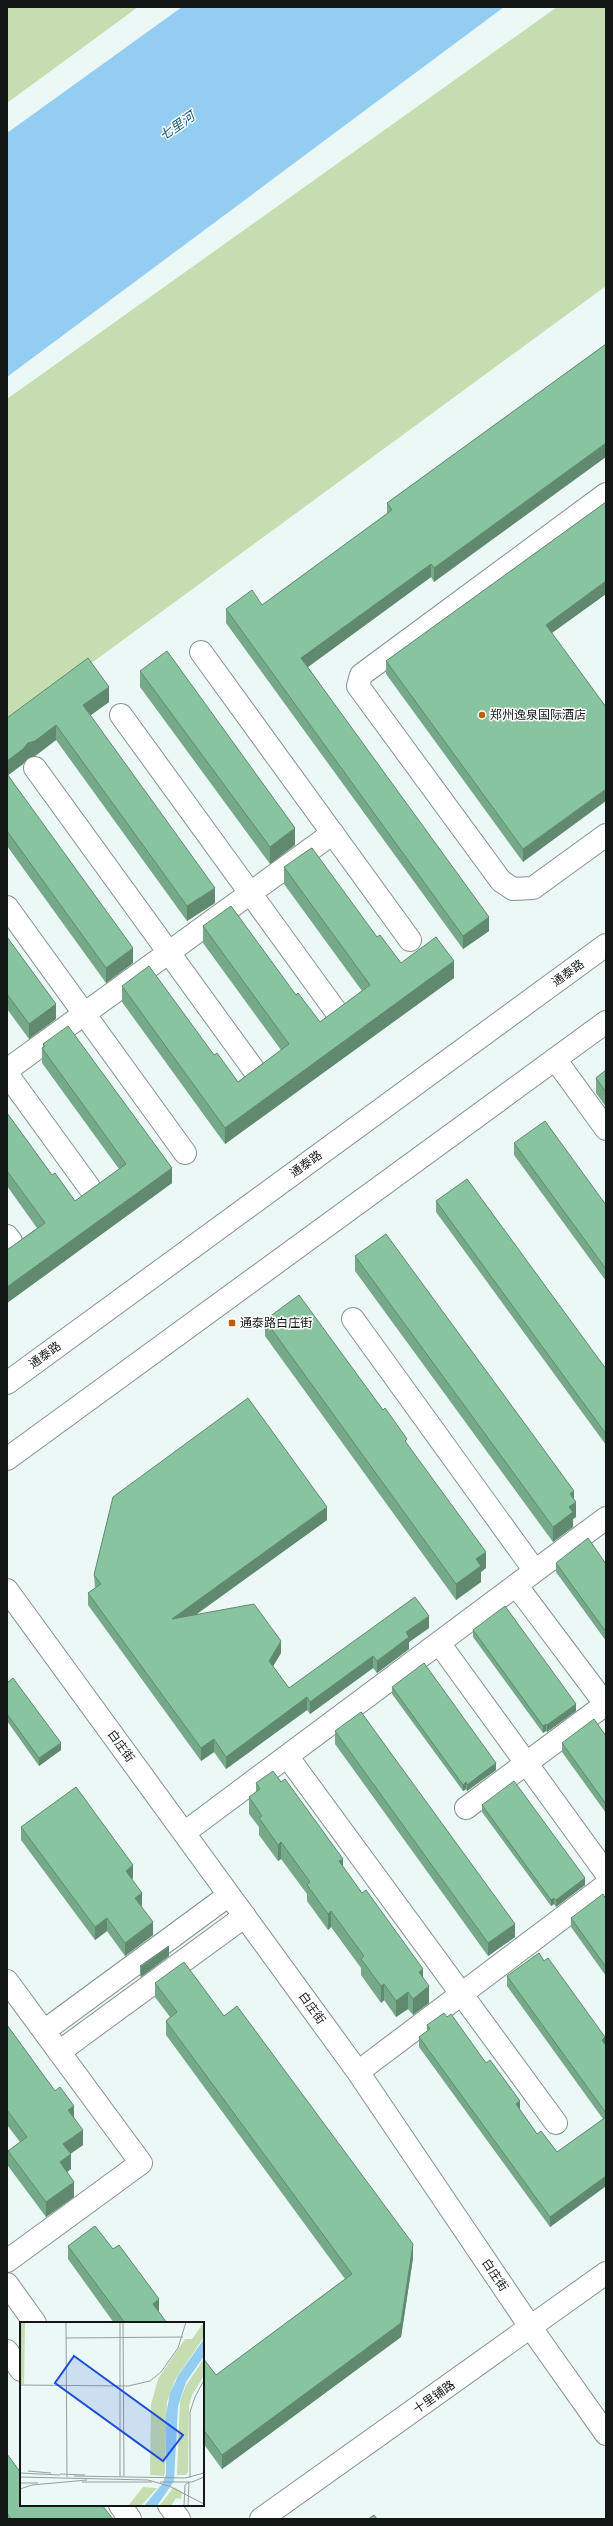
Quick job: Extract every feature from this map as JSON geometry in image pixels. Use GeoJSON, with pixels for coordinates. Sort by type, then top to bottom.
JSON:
{"type":"FeatureCollection","features":[{"type":"Feature","properties":{"kind":"street"},"geometry":{"type":"LineString","coordinates":[[606,494],[361,675],[358,686],[502,881],[513,889],[533,888],[606,835]]}},
{"type":"Feature","properties":{"kind":"street"},"geometry":{"type":"LineString","coordinates":[[201,652],[410,940]]}},
{"type":"Feature","properties":{"kind":"street"},"geometry":{"type":"LineString","coordinates":[[120,715],[335,1010]]}},
{"type":"Feature","properties":{"kind":"street"},"geometry":{"type":"LineString","coordinates":[[35,768],[254,1070]]}},
{"type":"Feature","properties":{"kind":"street"},"geometry":{"type":"LineString","coordinates":[[7,1070],[333,833]]}},
{"type":"Feature","properties":{"kind":"street"},"geometry":{"type":"LineString","coordinates":[[7,908],[185,1153]]}},
{"type":"Feature","properties":{"kind":"street","name":"通泰路"},"geometry":{"type":"LineString","coordinates":[[7,1383],[606,945]]}},
{"type":"Feature","properties":{"kind":"street"},"geometry":{"type":"LineString","coordinates":[[7,1459],[606,1022]]}},
{"type":"Feature","properties":{"kind":"street"},"geometry":{"type":"LineString","coordinates":[[555,1059],[606,1129]]}},
{"type":"Feature","properties":{"kind":"street"},"geometry":{"type":"LineString","coordinates":[[7,1074],[89,1187]]}},
{"type":"Feature","properties":{"kind":"street"},"geometry":{"type":"LineString","coordinates":[[353,1319],[535,1571]]}},
{"type":"Feature","properties":{"kind":"street"},"geometry":{"type":"LineString","coordinates":[[184,1833],[535,1571],[604,1524]]}},
{"type":"Feature","properties":{"kind":"street"},"geometry":{"type":"LineString","coordinates":[[466,1808],[606,1705],[516,1585]]}},
{"type":"Feature","properties":{"kind":"street","name":"白庄街"},"geometry":{"type":"LineString","coordinates":[[7,1590],[358,2072],[531,2328],[606,2434]]}},
{"type":"Feature","properties":{"kind":"street"},"geometry":{"type":"LineString","coordinates":[[438,1643],[606,1873]]}},
{"type":"Feature","properties":{"kind":"street"},"geometry":{"type":"LineString","coordinates":[[287,1756],[556,2123]]}},
{"type":"Feature","properties":{"kind":"street"},"geometry":{"type":"LineString","coordinates":[[358,2072],[606,1885]]}},
{"type":"Feature","properties":{"kind":"street"},"geometry":{"type":"LineString","coordinates":[[44,2031],[229,1895]]}},
{"type":"Feature","properties":{"kind":"street"},"geometry":{"type":"LineString","coordinates":[[59,2052],[245,1916]]}},
{"type":"Feature","properties":{"kind":"street"},"geometry":{"type":"LineString","coordinates":[[7,1981],[140,2163],[7,2261]]}},
{"type":"Feature","properties":{"kind":"street","name":"十里铺路"},"geometry":{"type":"LineString","coordinates":[[261,2519],[606,2274]]}},
{"type":"Feature","properties":{"kind":"street"},"geometry":{"type":"LineString","coordinates":[[7,2284],[34,2322]]}},
{"type":"Feature","properties":{"kind":"street"},"geometry":{"type":"LineString","coordinates":[[7,2351],[20,2369]]}},
{"type":"Feature","properties":{"kind":"street"},"geometry":{"type":"LineString","coordinates":[[121,2506],[130,2519]]}},
{"type":"Feature","properties":{"kind":"street"},"geometry":{"type":"LineString","coordinates":[[170,2506],[179,2519]]}},
{"type":"Feature","properties":{"kind":"green space"},"geometry":{"type":"Polygon","coordinates":[[[7,7],[138,7],[7,103],[7,7]]]}},
{"type":"Feature","properties":{"kind":"green space"},"geometry":{"type":"Polygon","coordinates":[[[557,7],[606,7],[606,286],[7,725],[7,399],[557,7]]]}},
{"type":"Feature","properties":{"kind":"water","name":"七里河"},"geometry":{"type":"Polygon","coordinates":[[[182,7],[504,7],[7,377],[7,133],[182,7]]]}},
{"type":"Feature","properties":{"kind":"building"},"geometry":{"type":"Polygon","coordinates":[[[606,344],[606,443],[434,568],[431,564],[301,658],[489,917],[463,936],[226,609],[252,590],[262,605],[392,510],[387,503],[606,344]]]}},
{"type":"Feature","properties":{"kind":"building"},"geometry":{"type":"Polygon","coordinates":[[[606,502],[606,581],[546,625],[606,707],[606,789],[523,849],[386,661],[606,502]]]}},
{"type":"Feature","properties":{"kind":"building"},"geometry":{"type":"Polygon","coordinates":[[[167,651],[295,828],[270,847],[140,671],[167,651]]]}},
{"type":"Feature","properties":{"kind":"building"},"geometry":{"type":"Polygon","coordinates":[[[88,658],[109,687],[83,705],[215,888],[187,906],[56,725],[35,741],[28,743],[23,749],[7,761],[7,718],[88,658]]]}},
{"type":"Feature","properties":{"kind":"building"},"geometry":{"type":"Polygon","coordinates":[[[7,774],[133,948],[106,968],[7,831],[7,774]]]}},
{"type":"Feature","properties":{"kind":"building"},"geometry":{"type":"Polygon","coordinates":[[[312,848],[377,937],[380,935],[401,963],[436,937],[454,961],[225,1128],[122,986],[149,966],[214,1055],[217,1053],[238,1082],[289,1044],[203,926],[231,906],[296,995],[298,993],[320,1022],[370,985],[284,867],[312,848]]]}},
{"type":"Feature","properties":{"kind":"building"},"geometry":{"type":"Polygon","coordinates":[[[7,937],[56,1004],[29,1024],[7,994],[7,937]]]}},
{"type":"Feature","properties":{"kind":"building"},"geometry":{"type":"Polygon","coordinates":[[[68,1026],[172,1168],[7,1287],[7,1250],[45,1223],[7,1171],[7,1113],[52,1175],[55,1173],[75,1201],[126,1164],[42,1048],[45,1046],[43,1044],[68,1026]]]}},
{"type":"Feature","properties":{"kind":"building"},"geometry":{"type":"Polygon","coordinates":[[[606,1070],[606,1092],[596,1078],[606,1070]]]}},
{"type":"Feature","properties":{"kind":"building"},"geometry":{"type":"Polygon","coordinates":[[[545,1121],[606,1205],[606,1269],[514,1143],[545,1121]]]}},
{"type":"Feature","properties":{"kind":"building"},"geometry":{"type":"Polygon","coordinates":[[[467,1179],[606,1369],[606,1434],[436,1201],[467,1179]]]}},
{"type":"Feature","properties":{"kind":"building"},"geometry":{"type":"Polygon","coordinates":[[[386,1234],[574,1491],[570,1494],[576,1502],[569,1507],[573,1512],[553,1527],[355,1256],[386,1234]]]}},
{"type":"Feature","properties":{"kind":"building"},"geometry":{"type":"Polygon","coordinates":[[[299,1295],[383,1410],[385,1408],[407,1439],[405,1441],[486,1552],[476,1559],[481,1566],[456,1584],[265,1320],[299,1295]]]}},
{"type":"Feature","properties":{"kind":"building"},"geometry":{"type":"Polygon","coordinates":[[[248,1398],[327,1507],[172,1619],[254,1604],[281,1641],[269,1661],[289,1688],[415,1597],[429,1616],[406,1632],[409,1637],[377,1661],[373,1656],[310,1702],[307,1697],[226,1757],[214,1739],[201,1748],[88,1593],[101,1584],[94,1575],[113,1497],[248,1398]]]}},
{"type":"Feature","properties":{"kind":"building"},"geometry":{"type":"Polygon","coordinates":[[[588,1538],[606,1564],[606,1632],[556,1563],[588,1538]]]}},
{"type":"Feature","properties":{"kind":"building"},"geometry":{"type":"Polygon","coordinates":[[[505,1606],[576,1704],[547,1725],[546,1724],[543,1726],[473,1630],[505,1606]]]}},
{"type":"Feature","properties":{"kind":"building"},"geometry":{"type":"Polygon","coordinates":[[[424,1663],[496,1763],[467,1785],[466,1782],[463,1785],[392,1687],[424,1663]]]}},
{"type":"Feature","properties":{"kind":"building"},"geometry":{"type":"Polygon","coordinates":[[[13,1678],[61,1743],[39,1758],[7,1714],[7,1683],[13,1678]]]}},
{"type":"Feature","properties":{"kind":"building"},"geometry":{"type":"Polygon","coordinates":[[[361,1712],[515,1924],[488,1943],[335,1731],[361,1712]]]}},
{"type":"Feature","properties":{"kind":"building"},"geometry":{"type":"Polygon","coordinates":[[[594,1719],[606,1736],[606,1804],[562,1743],[594,1719]]]}},
{"type":"Feature","properties":{"kind":"building"},"geometry":{"type":"Polygon","coordinates":[[[273,1771],[281,1782],[285,1779],[343,1859],[339,1861],[362,1893],[366,1890],[423,1969],[419,1972],[429,1986],[413,1999],[408,1992],[396,2001],[384,1984],[381,1986],[361,1959],[364,1956],[331,1911],[328,1914],[307,1885],[310,1882],[281,1842],[278,1845],[259,1818],[262,1816],[249,1797],[260,1789],[256,1783],[273,1771]]]}},
{"type":"Feature","properties":{"kind":"building"},"geometry":{"type":"Polygon","coordinates":[[[514,1781],[585,1878],[556,1900],[554,1898],[551,1900],[482,1805],[514,1781]]]}},
{"type":"Feature","properties":{"kind":"building"},"geometry":{"type":"Polygon","coordinates":[[[76,1787],[133,1865],[126,1871],[142,1893],[135,1898],[153,1922],[125,1943],[107,1918],[95,1927],[21,1827],[76,1787]]]}},
{"type":"Feature","properties":{"kind":"building"},"geometry":{"type":"Polygon","coordinates":[[[603,1894],[606,1899],[606,1967],[571,1918],[603,1894]]]}},
{"type":"Feature","properties":{"kind":"building"},"geometry":{"type":"Polygon","coordinates":[[[169,1946],[141,1967],[140,1966],[169,1946]]]}},
{"type":"Feature","properties":{"kind":"building"},"geometry":{"type":"Polygon","coordinates":[[[539,1953],[544,1961],[548,1958],[605,2037],[602,2040],[606,2046],[606,2113],[507,1976],[539,1953]]]}},
{"type":"Feature","properties":{"kind":"building"},"geometry":{"type":"Polygon","coordinates":[[[184,1962],[224,2016],[237,2006],[413,2244],[401,2323],[222,2455],[204,2430],[204,2359],[216,2375],[352,2274],[166,2021],[177,2012],[155,1983],[184,1962]]]}},
{"type":"Feature","properties":{"kind":"building"},"geometry":{"type":"Polygon","coordinates":[[[444,2013],[447,2017],[451,2014],[486,2063],[490,2060],[520,2101],[516,2104],[537,2134],[541,2131],[557,2152],[606,2117],[606,2176],[550,2217],[419,2037],[430,2029],[427,2025],[444,2013]]]}},
{"type":"Feature","properties":{"kind":"building"},"geometry":{"type":"Polygon","coordinates":[[[7,2025],[55,2091],[60,2087],[74,2106],[68,2110],[83,2130],[63,2144],[71,2154],[60,2162],[74,2182],[46,2202],[8,2151],[27,2137],[7,2110],[7,2025]]]}},
{"type":"Feature","properties":{"kind":"building"},"geometry":{"type":"Polygon","coordinates":[[[95,2226],[113,2249],[119,2245],[159,2299],[153,2304],[166,2322],[124,2322],[68,2246],[95,2226]]]}},
{"type":"Feature","properties":{"kind":"building"},"geometry":{"type":"Polygon","coordinates":[[[7,2454],[20,2472],[20,2506],[103,2506],[113,2519],[11,2519],[7,2513],[7,2454]]]}},
{"type":"Feature","properties":{"kind":"building"},"geometry":{"type":"Polygon","coordinates":[[[374,2515],[377,2519],[368,2519],[374,2515]]]}},
{"type":"Feature","properties":{"kind":"place","name":"郑州逸泉国际酒店"},"geometry":{"type":"Point","coordinates":[482,715]}},
{"type":"Feature","properties":{"kind":"place","name":"通泰路白庄街"},"geometry":{"type":"Point","coordinates":[232,1323]}}]}
